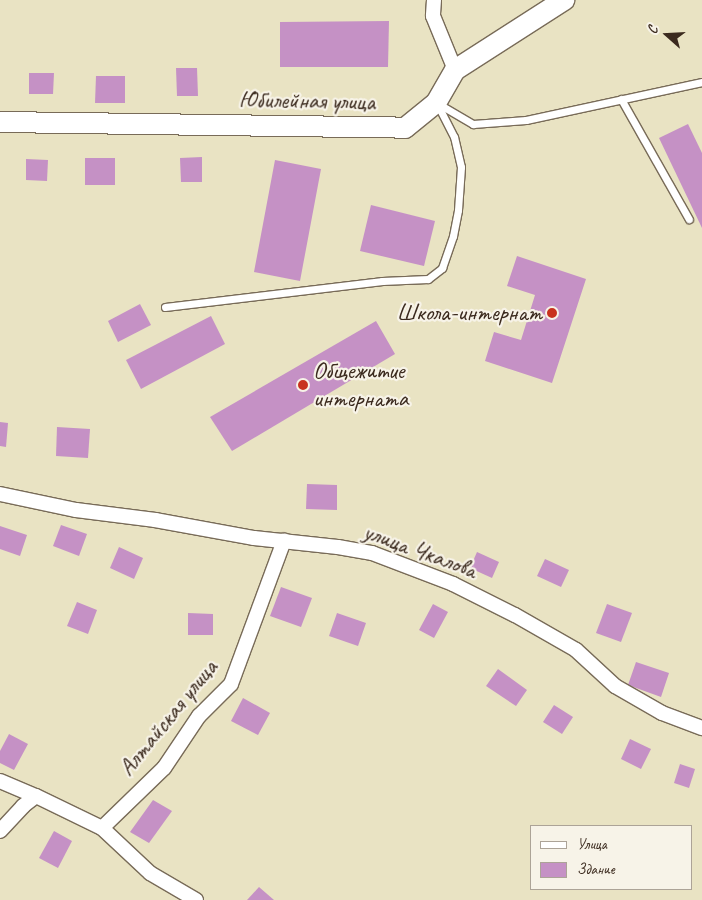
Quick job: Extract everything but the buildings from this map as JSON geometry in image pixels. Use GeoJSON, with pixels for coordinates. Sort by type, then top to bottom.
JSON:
{"type":"FeatureCollection","features":[{"type":"Feature","properties":{"kind":"street"},"geometry":{"type":"LineString","coordinates":[[434,0],[433,16],[455,70]]}},
{"type":"Feature","properties":{"kind":"street","name":"Юбилейная улица"},"geometry":{"type":"LineString","coordinates":[[0,122],[405,128],[436,103],[455,70],[564,0]]}},
{"type":"Feature","properties":{"kind":"street","name":"улица Чкалова"},"geometry":{"type":"LineString","coordinates":[[0,494],[76,510],[372,553],[453,584],[576,650],[615,686],[662,713],[702,728]]}},
{"type":"Feature","properties":{"kind":"street","name":"Алтайская улица"},"geometry":{"type":"LineString","coordinates":[[102,828],[164,768],[200,716],[231,684],[284,541]]}},
{"type":"Feature","properties":{"kind":"street"},"geometry":{"type":"LineString","coordinates":[[0,781],[102,828],[150,873],[196,900]]}},
{"type":"Feature","properties":{"kind":"street"},"geometry":{"type":"LineString","coordinates":[[0,830],[23,806],[36,796]]}},
{"type":"Feature","properties":{"kind":"lane"},"geometry":{"type":"LineString","coordinates":[[436,103],[473,124],[526,120],[702,82]]}},
{"type":"Feature","properties":{"kind":"lane"},"geometry":{"type":"LineString","coordinates":[[621,99],[689,220]]}},
{"type":"Feature","properties":{"kind":"lane"},"geometry":{"type":"LineString","coordinates":[[165,307],[382,281],[428,279],[442,268],[453,236],[458,210],[461,167],[454,137],[436,103]]}},
{"type":"Feature","properties":{"kind":"place","name":"Школа-интернат"},"geometry":{"type":"Point","coordinates":[552,313]}},
{"type":"Feature","properties":{"kind":"place","name":"Общежитие интерната"},"geometry":{"type":"Point","coordinates":[303,385]}}]}
